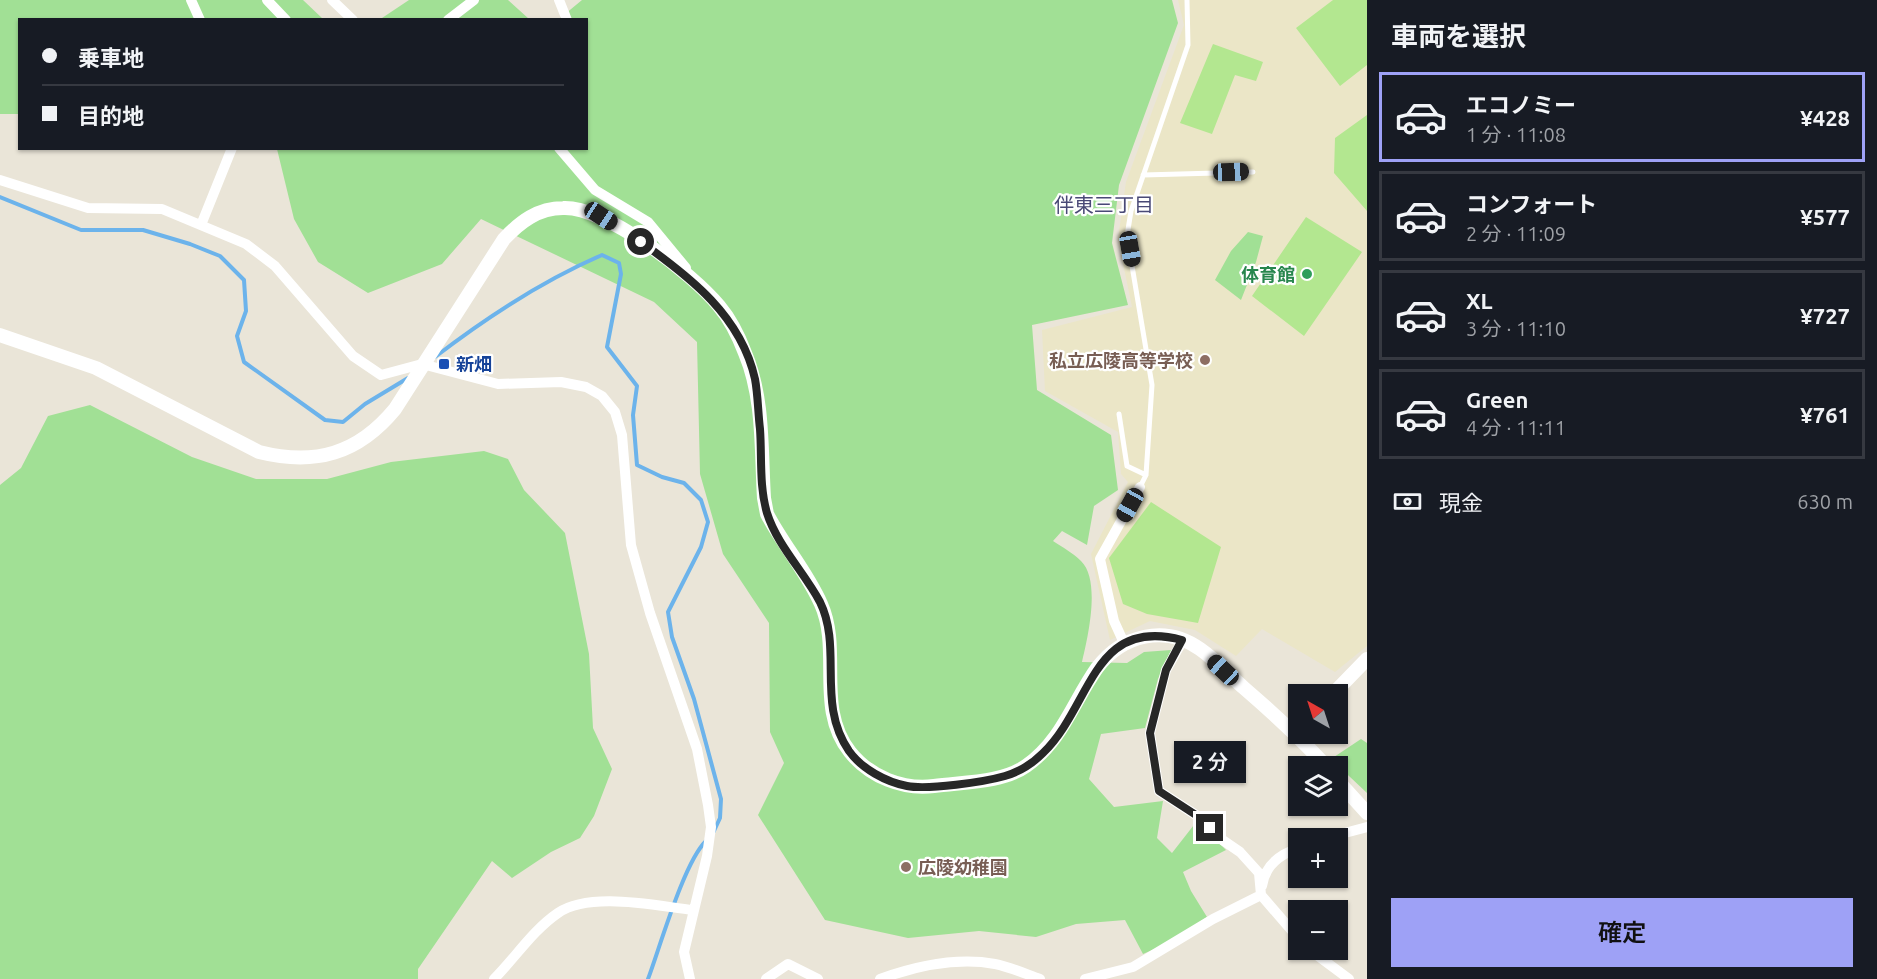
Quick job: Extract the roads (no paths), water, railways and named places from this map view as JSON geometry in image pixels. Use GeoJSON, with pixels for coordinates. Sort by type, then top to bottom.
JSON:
{"type":"FeatureCollection","features":[{"type":"Feature","properties":{"kind":"street"},"geometry":{"type":"LineString","coordinates":[[191,0],[199,18]]}},
{"type":"Feature","properties":{"kind":"street"},"geometry":{"type":"LineString","coordinates":[[267,0],[284,18]]}},
{"type":"Feature","properties":{"kind":"street"},"geometry":{"type":"LineString","coordinates":[[332,0],[351,18]]}},
{"type":"Feature","properties":{"kind":"street"},"geometry":{"type":"LineString","coordinates":[[451,18],[474,0]]}},
{"type":"Feature","properties":{"kind":"street"},"geometry":{"type":"LineString","coordinates":[[559,0],[566,18]]}},
{"type":"Feature","properties":{"kind":"street"},"geometry":{"type":"LineString","coordinates":[[201,225],[231,150]]}},
{"type":"Feature","properties":{"kind":"street"},"geometry":{"type":"LineString","coordinates":[[561,150],[595,190],[648,222],[702,288]]}},
{"type":"Feature","properties":{"kind":"street"},"geometry":{"type":"LineString","coordinates":[[0,180],[88,208],[162,209],[246,244],[275,267],[353,356],[381,375],[422,364],[498,384],[561,382],[586,387],[602,396],[615,412],[622,435],[631,545],[650,613],[697,749],[708,805],[711,827],[707,856],[684,952],[690,979]]}},
{"type":"Feature","properties":{"kind":"street"},"geometry":{"type":"LineString","coordinates":[[0,335],[96,368],[259,452],[282,458],[308,458],[335,453],[360,442],[378,429],[394,409],[504,239],[520,223],[541,212],[562,207],[582,209],[601,216],[673,264],[720,306],[734,330],[755,379],[767,514],[821,604],[828,634],[832,713],[850,752],[867,768],[887,780],[908,786],[927,787],[1007,776],[1024,768],[1044,752],[1063,728],[1096,669],[1111,652],[1124,643],[1144,635],[1182,640],[1200,649],[1288,723]]}},
{"type":"Feature","properties":{"kind":"street"},"geometry":{"type":"LineString","coordinates":[[1124,643],[1114,621],[1100,559],[1140,487]]}},
{"type":"Feature","properties":{"kind":"street"},"geometry":{"type":"LineString","coordinates":[[1182,640],[1166,670],[1150,733],[1159,791],[1199,817],[1221,839],[1240,852],[1259,873],[1261,896],[1288,927]]}},
{"type":"Feature","properties":{"kind":"street"},"geometry":{"type":"LineString","coordinates":[[1343,684],[1367,659]]}},
{"type":"Feature","properties":{"kind":"street"},"geometry":{"type":"LineString","coordinates":[[1308,744],[1318,756]]}},
{"type":"Feature","properties":{"kind":"street"},"geometry":{"type":"LineString","coordinates":[[1348,792],[1367,813]]}},
{"type":"Feature","properties":{"kind":"street"},"geometry":{"type":"LineString","coordinates":[[1348,833],[1367,828]]}},
{"type":"Feature","properties":{"kind":"street"},"geometry":{"type":"LineString","coordinates":[[1261,896],[1268,868],[1288,852]]}},
{"type":"Feature","properties":{"kind":"street"},"geometry":{"type":"LineString","coordinates":[[1085,979],[1133,967],[1213,919],[1261,896]]}},
{"type":"Feature","properties":{"kind":"street"},"geometry":{"type":"LineString","coordinates":[[494,979],[541,927],[570,907],[626,902],[693,910]]}},
{"type":"Feature","properties":{"kind":"street"},"geometry":{"type":"LineString","coordinates":[[1323,960],[1349,979]]}},
{"type":"Feature","properties":{"kind":"street"},"geometry":{"type":"LineString","coordinates":[[880,979],[915,966],[970,961],[997,964],[1040,979]]}},
{"type":"Feature","properties":{"kind":"street"},"geometry":{"type":"LineString","coordinates":[[766,979],[788,964],[818,979]]}},
{"type":"Feature","properties":{"kind":"lane"},"geometry":{"type":"LineString","coordinates":[[1140,487],[1146,475],[1152,385],[1127,236],[1131,212],[1188,45],[1187,0]]}},
{"type":"Feature","properties":{"kind":"lane"},"geometry":{"type":"LineString","coordinates":[[1143,175],[1253,172]]}},
{"type":"Feature","properties":{"kind":"lane"},"geometry":{"type":"LineString","coordinates":[[1119,414],[1127,466],[1146,475]]}},
{"type":"Feature","properties":{"kind":"waterway"},"geometry":{"type":"LineString","coordinates":[[0,197],[81,230],[143,230],[220,256],[244,280],[246,311],[237,336],[244,362],[325,420],[343,422],[365,404],[408,378]]}},
{"type":"Feature","properties":{"kind":"waterway"},"geometry":{"type":"LineString","coordinates":[[435,357],[495,314],[558,276],[602,255],[619,263],[621,274],[607,347],[637,386],[633,415],[637,465],[662,477],[684,483],[701,500],[708,522],[701,547],[668,612],[672,637],[694,699],[721,799],[720,818],[713,833]]}},
{"type":"Feature","properties":{"kind":"waterway"},"geometry":{"type":"LineString","coordinates":[[648,979],[681,885],[689,867],[706,841]]}},
{"type":"Feature","properties":{"kind":"place","name":"体育館"},"geometry":{"type":"Point","coordinates":[1307,274]}},
{"type":"Feature","properties":{"kind":"place","name":"私立広陵高等学校"},"geometry":{"type":"Point","coordinates":[1205,360]}},
{"type":"Feature","properties":{"kind":"place","name":"新畑"},"geometry":{"type":"Point","coordinates":[444,364]}},
{"type":"Feature","properties":{"kind":"place","name":"広陵幼稚園"},"geometry":{"type":"Point","coordinates":[906,867]}},
{"type":"Feature","properties":{"kind":"district","name":"伴東三丁目"},"geometry":{"type":"Point","coordinates":[1104,204]}}]}
